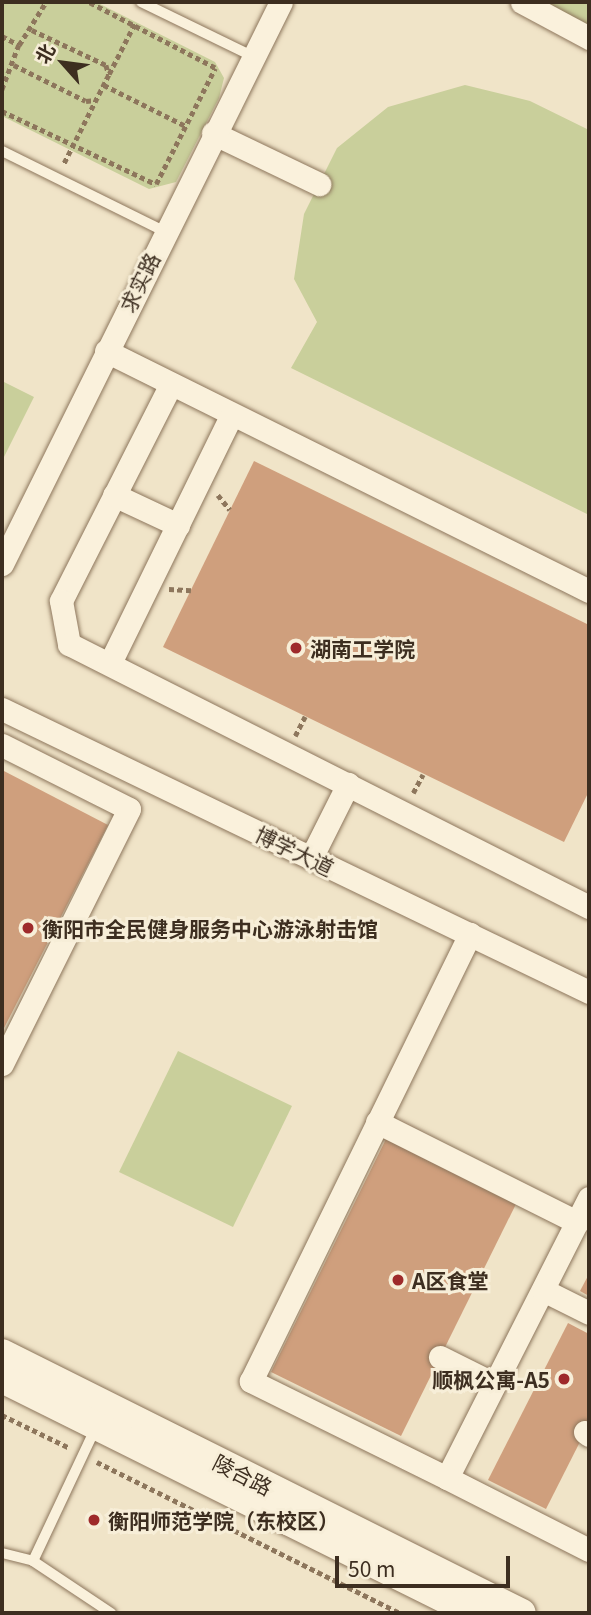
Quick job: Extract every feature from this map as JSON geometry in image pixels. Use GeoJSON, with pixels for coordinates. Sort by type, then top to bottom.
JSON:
{"type":"FeatureCollection","features":[{"type":"Feature","properties":{"kind":"street","name":"求实路"},"geometry":{"type":"LineString","coordinates":[[2,564],[164,231],[251,56],[281,2]]}},
{"type":"Feature","properties":{"kind":"street"},"geometry":{"type":"LineString","coordinates":[[522,2],[589,38]]}},
{"type":"Feature","properties":{"kind":"street"},"geometry":{"type":"LineString","coordinates":[[213,133],[319,184]]}},
{"type":"Feature","properties":{"kind":"street"},"geometry":{"type":"LineString","coordinates":[[106,351],[589,591]]}},
{"type":"Feature","properties":{"kind":"street"},"geometry":{"type":"LineString","coordinates":[[171,384],[61,601],[69,644],[589,907]]}},
{"type":"Feature","properties":{"kind":"street"},"geometry":{"type":"LineString","coordinates":[[110,663],[232,414]]}},
{"type":"Feature","properties":{"kind":"street"},"geometry":{"type":"LineString","coordinates":[[114,495],[178,524]]}},
{"type":"Feature","properties":{"kind":"street","name":"博学大道"},"geometry":{"type":"LineString","coordinates":[[2,709],[589,992]]}},
{"type":"Feature","properties":{"kind":"street"},"geometry":{"type":"LineString","coordinates":[[2,745],[129,809]]}},
{"type":"Feature","properties":{"kind":"street"},"geometry":{"type":"LineString","coordinates":[[2,1064],[143,778]]}},
{"type":"Feature","properties":{"kind":"street"},"geometry":{"type":"LineString","coordinates":[[311,858],[348,784]]}},
{"type":"Feature","properties":{"kind":"street"},"geometry":{"type":"LineString","coordinates":[[470,934],[251,1381],[589,1550]]}},
{"type":"Feature","properties":{"kind":"street"},"geometry":{"type":"LineString","coordinates":[[377,1122],[577,1222]]}},
{"type":"Feature","properties":{"kind":"street"},"geometry":{"type":"LineString","coordinates":[[447,1478],[589,1198]]}},
{"type":"Feature","properties":{"kind":"street"},"geometry":{"type":"LineString","coordinates":[[543,1290],[589,1313]]}},
{"type":"Feature","properties":{"kind":"street","name":"陵合路"},"geometry":{"type":"LineString","coordinates":[[2,1353],[102,1416],[473,1613]]}},
{"type":"Feature","properties":{"kind":"street"},"geometry":{"type":"LineString","coordinates":[[440,1357],[495,1384]]}},
{"type":"Feature","properties":{"kind":"street","name":"陵合路"},"geometry":{"type":"LineString","coordinates":[[2,1379],[102,1416],[522,1613]]}},
{"type":"Feature","properties":{"kind":"lane"},"geometry":{"type":"LineString","coordinates":[[141,2],[251,56]]}},
{"type":"Feature","properties":{"kind":"lane"},"geometry":{"type":"LineString","coordinates":[[2,151],[164,231]]}},
{"type":"Feature","properties":{"kind":"lane"},"geometry":{"type":"LineString","coordinates":[[33,1561],[102,1416]]}},
{"type":"Feature","properties":{"kind":"lane"},"geometry":{"type":"LineString","coordinates":[[2,1553],[33,1561],[111,1613]]}},
{"type":"Feature","properties":{"kind":"path"},"geometry":{"type":"LineString","coordinates":[[2,90],[14,65],[19,45],[32,30],[46,2]]}},
{"type":"Feature","properties":{"kind":"path"},"geometry":{"type":"LineString","coordinates":[[2,111],[73,147],[156,184],[215,68],[88,2]]}},
{"type":"Feature","properties":{"kind":"path"},"geometry":{"type":"LineString","coordinates":[[73,147],[134,24]]}},
{"type":"Feature","properties":{"kind":"path"},"geometry":{"type":"LineString","coordinates":[[32,30],[106,65],[108,75]]}},
{"type":"Feature","properties":{"kind":"path"},"geometry":{"type":"LineString","coordinates":[[2,36],[19,45]]}},
{"type":"Feature","properties":{"kind":"path"},"geometry":{"type":"LineString","coordinates":[[14,65],[86,101],[96,99]]}},
{"type":"Feature","properties":{"kind":"path"},"geometry":{"type":"LineString","coordinates":[[103,85],[186,126]]}},
{"type":"Feature","properties":{"kind":"path"},"geometry":{"type":"LineString","coordinates":[[2,1415],[400,1613]]}},
{"type":"Feature","properties":{"kind":"green space"},"geometry":{"type":"Polygon","coordinates":[[[2,2],[96,2],[215,62],[224,78],[219,98],[176,182],[149,189],[2,116],[2,2]]]}},
{"type":"Feature","properties":{"kind":"green space"},"geometry":{"type":"Polygon","coordinates":[[[533,2],[589,2],[589,30],[533,2]]]}},
{"type":"Feature","properties":{"kind":"green space"},"geometry":{"type":"Polygon","coordinates":[[[465,85],[530,101],[589,130],[589,515],[291,368],[317,322],[294,279],[304,214],[337,148],[388,107],[465,85]]]}},
{"type":"Feature","properties":{"kind":"green space"},"geometry":{"type":"Polygon","coordinates":[[[2,381],[34,397],[2,461],[2,381]]]}},
{"type":"Feature","properties":{"kind":"green space"},"geometry":{"type":"Polygon","coordinates":[[[178,1051],[292,1106],[233,1227],[119,1172],[178,1051]]]}},
{"type":"Feature","properties":{"kind":"building"},"geometry":{"type":"Polygon","coordinates":[[[254,461],[589,625],[589,791],[564,842],[163,647],[254,461]]]}},
{"type":"Feature","properties":{"kind":"building","name":"衡阳市全民健身服务中心游泳射击馆"},"geometry":{"type":"Polygon","coordinates":[[[2,770],[108,825],[2,1032],[2,770]]]}},
{"type":"Feature","properties":{"kind":"building","name":"A区食堂"},"geometry":{"type":"Polygon","coordinates":[[[387,1137],[517,1202],[401,1436],[271,1372],[387,1137]]]}},
{"type":"Feature","properties":{"kind":"building"},"geometry":{"type":"Polygon","coordinates":[[[589,1274],[589,1296],[580,1291],[589,1274]]]}},
{"type":"Feature","properties":{"kind":"building","name":"顺枫公寓-A5"},"geometry":{"type":"Polygon","coordinates":[[[568,1323],[589,1334],[589,1424],[546,1509],[488,1480],[568,1323]]]}},
{"type":"Feature","properties":{"kind":"place","name":"湖南工学院"},"geometry":{"type":"Point","coordinates":[296,648]}},
{"type":"Feature","properties":{"kind":"place","name":"衡阳市全民健身服务中心游泳射击馆"},"geometry":{"type":"Point","coordinates":[28,928]}},
{"type":"Feature","properties":{"kind":"place","name":"A区食堂"},"geometry":{"type":"Point","coordinates":[398,1280]}},
{"type":"Feature","properties":{"kind":"place","name":"顺枫公寓-A5"},"geometry":{"type":"Point","coordinates":[564,1379]}},
{"type":"Feature","properties":{"kind":"place","name":"衡阳师范学院（东校区）"},"geometry":{"type":"Point","coordinates":[94,1520]}}]}
